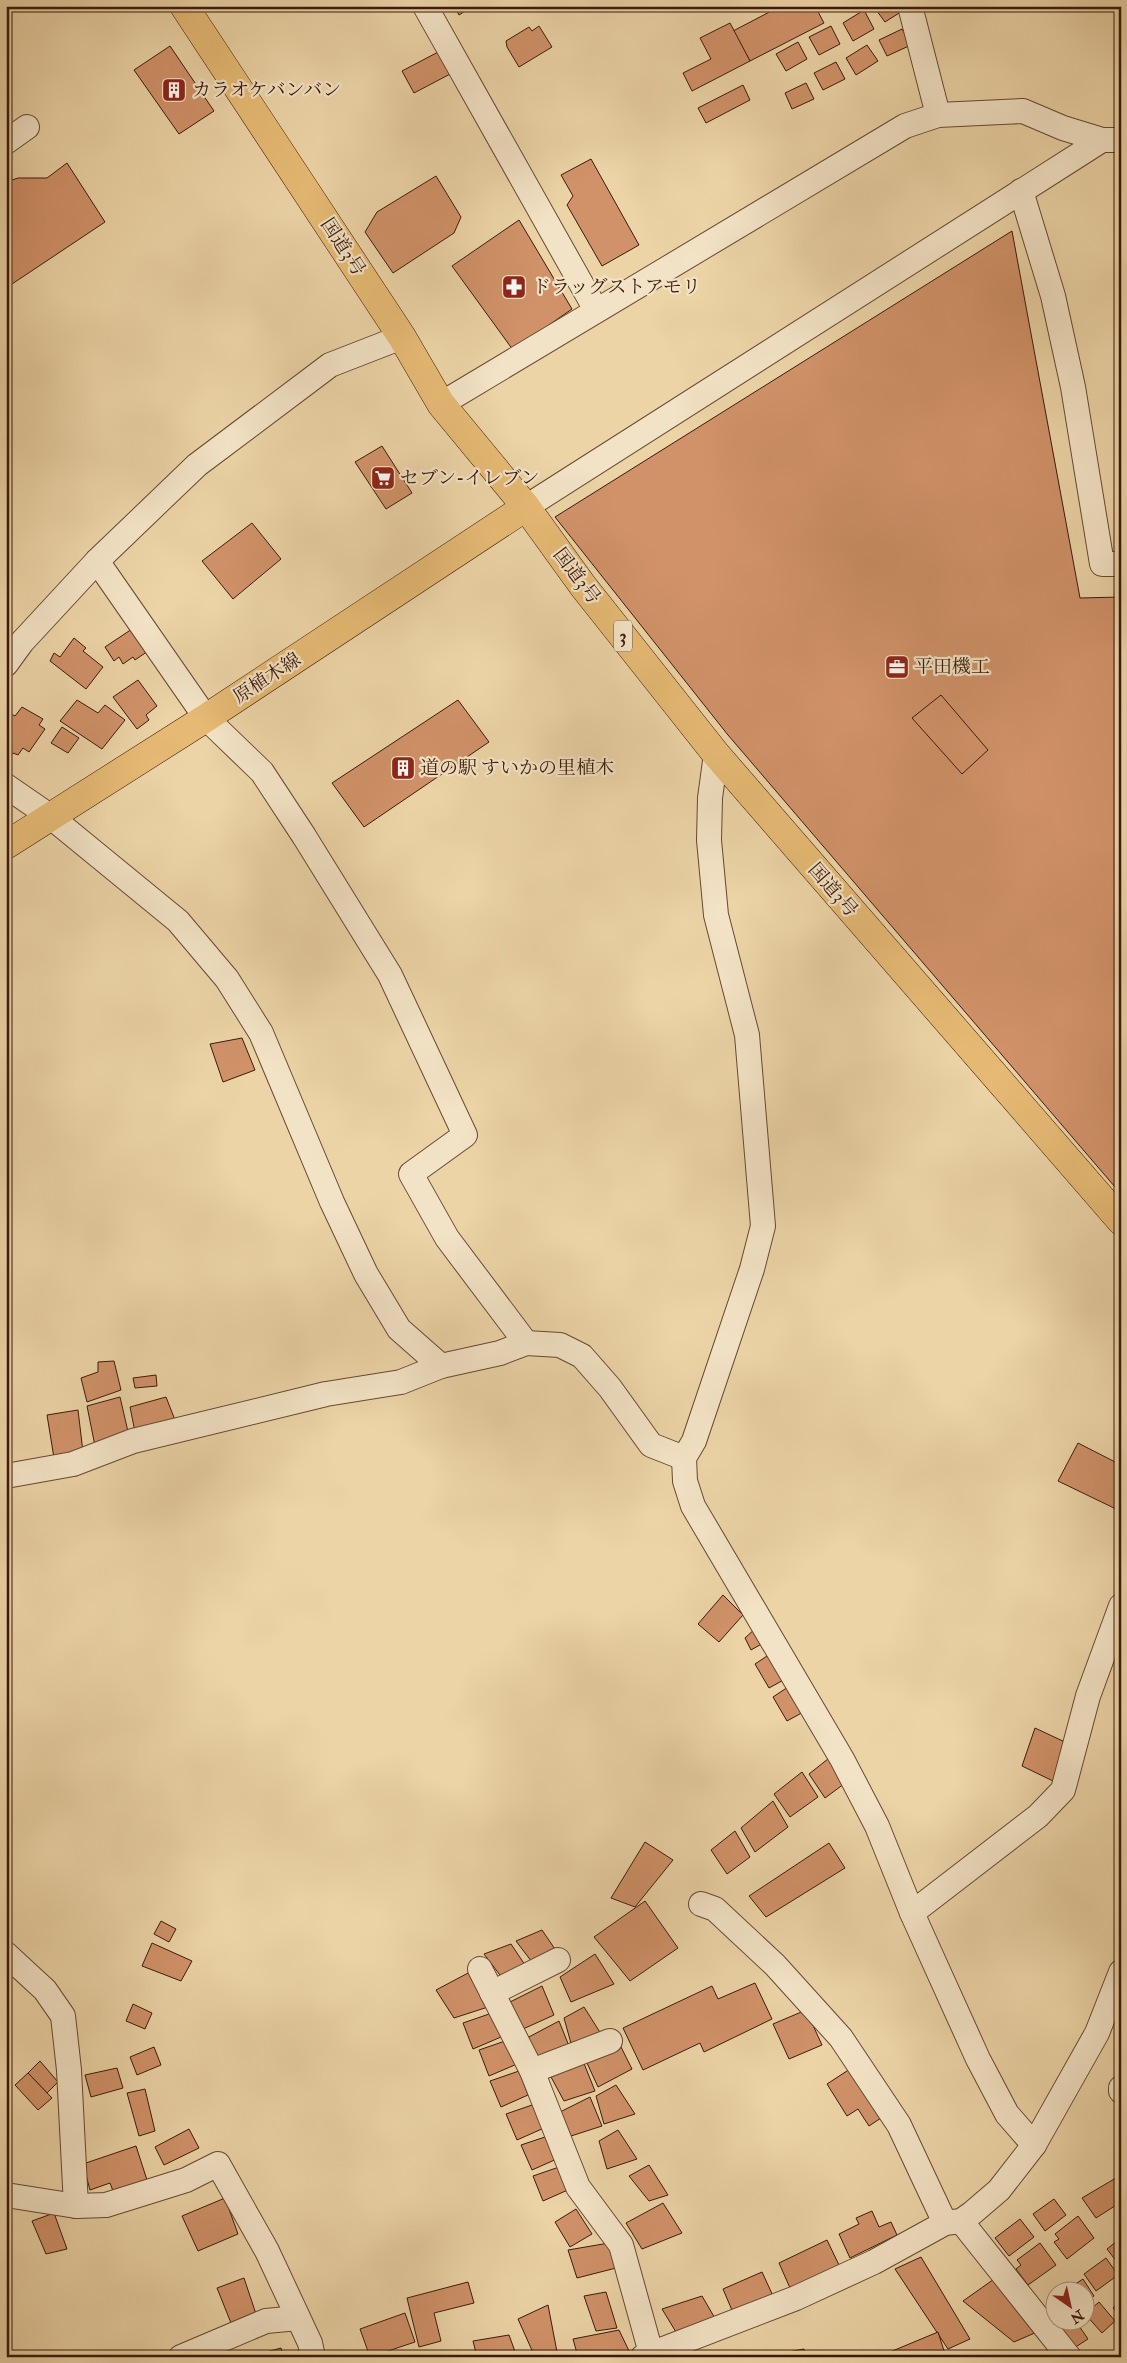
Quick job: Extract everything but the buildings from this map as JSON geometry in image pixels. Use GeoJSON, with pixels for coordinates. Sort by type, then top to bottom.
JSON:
{"type":"FeatureCollection","features":[{"type":"Feature","properties":{"kind":"main road","name":"国道3号"},"geometry":{"type":"LineString","coordinates":[[184,6],[402,337],[441,404],[526,507],[584,586],[716,754],[1121,1221]]}},
{"type":"Feature","properties":{"kind":"main road","name":"原植木線"},"geometry":{"type":"LineString","coordinates":[[6,845],[206,718],[526,507]]}},
{"type":"Feature","properties":{"kind":"street"},"geometry":{"type":"LineString","coordinates":[[425,6],[596,310]]}},
{"type":"Feature","properties":{"kind":"street"},"geometry":{"type":"LineString","coordinates":[[910,6],[938,115]]}},
{"type":"Feature","properties":{"kind":"street"},"geometry":{"type":"LineString","coordinates":[[441,404],[906,126],[938,115],[1023,111],[1062,128],[1111,140]]}},
{"type":"Feature","properties":{"kind":"street"},"geometry":{"type":"LineString","coordinates":[[6,142],[27,127]]}},
{"type":"Feature","properties":{"kind":"street"},"geometry":{"type":"LineString","coordinates":[[526,507],[1021,191],[1111,140]]}},
{"type":"Feature","properties":{"kind":"street"},"geometry":{"type":"LineString","coordinates":[[1021,191],[1052,296],[1073,387],[1102,564],[1121,564]]}},
{"type":"Feature","properties":{"kind":"street"},"geometry":{"type":"LineString","coordinates":[[6,664],[22,642],[97,561],[197,465],[330,365],[402,337]]}},
{"type":"Feature","properties":{"kind":"street"},"geometry":{"type":"LineString","coordinates":[[97,561],[206,718],[262,772],[390,975],[465,1135],[411,1174],[447,1238],[526,1343]]}},
{"type":"Feature","properties":{"kind":"street"},"geometry":{"type":"LineString","coordinates":[[716,754],[710,798],[710,840],[716,915],[747,1035],[763,1226],[749,1278],[694,1440],[684,1458],[685,1481],[693,1506],[842,1759],[876,1826],[912,1913],[978,2059],[1007,2114],[1034,2145]]}},
{"type":"Feature","properties":{"kind":"street"},"geometry":{"type":"LineString","coordinates":[[6,786],[51,817],[178,922],[227,979],[261,1034],[332,1202],[366,1274],[399,1329],[441,1366]]}},
{"type":"Feature","properties":{"kind":"street"},"geometry":{"type":"LineString","coordinates":[[6,1476],[73,1464],[132,1442],[326,1394],[401,1382],[441,1366],[500,1353],[526,1343],[560,1345],[582,1356],[610,1388],[651,1445],[684,1458]]}},
{"type":"Feature","properties":{"kind":"street"},"geometry":{"type":"LineString","coordinates":[[912,1913],[1038,1816],[1063,1790],[1088,1696],[1121,1606]]}},
{"type":"Feature","properties":{"kind":"street"},"geometry":{"type":"LineString","coordinates":[[701,1904],[715,1909],[775,1965],[840,2038],[898,2125],[953,2222],[1069,2357]]}},
{"type":"Feature","properties":{"kind":"street"},"geometry":{"type":"LineString","coordinates":[[6,1954],[45,1990],[63,2016],[69,2070],[76,2206]]}},
{"type":"Feature","properties":{"kind":"street"},"geometry":{"type":"LineString","coordinates":[[492,1993],[558,1960]]}},
{"type":"Feature","properties":{"kind":"street"},"geometry":{"type":"LineString","coordinates":[[480,1969],[532,2071],[578,2187],[621,2245],[647,2355],[796,2298],[874,2262],[953,2222],[1000,2190],[1034,2145],[1097,2033],[1121,1972]]}},
{"type":"Feature","properties":{"kind":"street"},"geometry":{"type":"LineString","coordinates":[[532,2071],[610,2041]]}},
{"type":"Feature","properties":{"kind":"street"},"geometry":{"type":"LineString","coordinates":[[6,2195],[76,2206],[106,2205],[186,2180],[218,2164],[267,2251],[310,2343],[313,2357]]}},
{"type":"Feature","properties":{"kind":"street"},"geometry":{"type":"LineString","coordinates":[[181,2357],[266,2321],[298,2318]]}},
{"type":"Feature","properties":{"kind":"place","name":"カラオケバンバン"},"geometry":{"type":"Point","coordinates":[174,90]}},
{"type":"Feature","properties":{"kind":"place","name":"ドラッグストアモリ"},"geometry":{"type":"Point","coordinates":[514,287]}},
{"type":"Feature","properties":{"kind":"place","name":"セブン-イレブン"},"geometry":{"type":"Point","coordinates":[383,478]}},
{"type":"Feature","properties":{"kind":"place","name":"平田機工"},"geometry":{"type":"Point","coordinates":[897,667]}},
{"type":"Feature","properties":{"kind":"place","name":"道の駅 すいかの里植木"},"geometry":{"type":"Point","coordinates":[403,768]}}]}
